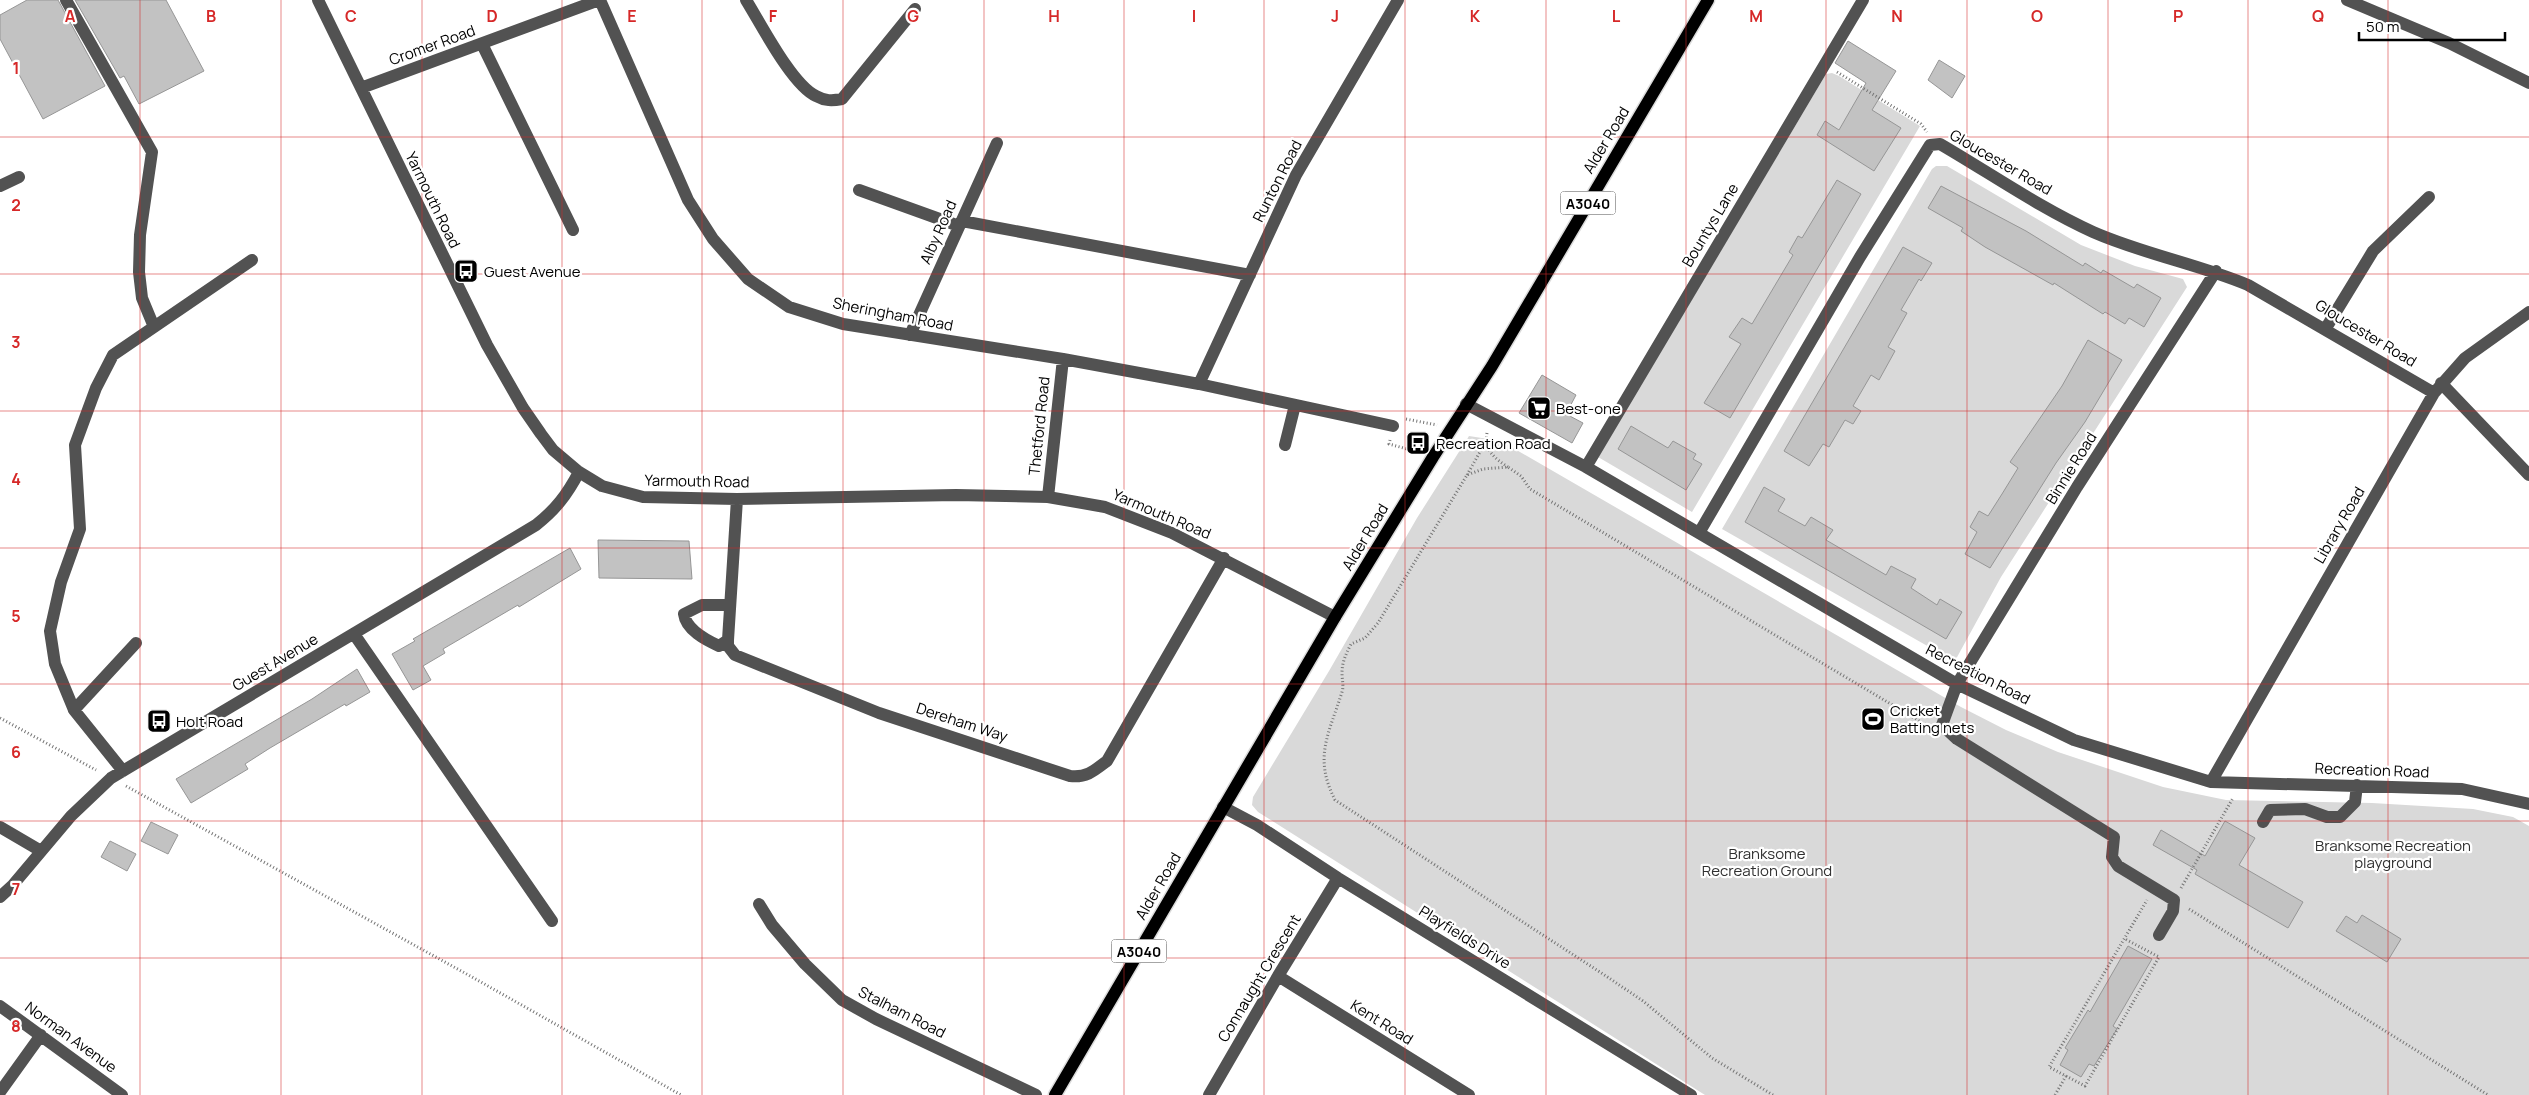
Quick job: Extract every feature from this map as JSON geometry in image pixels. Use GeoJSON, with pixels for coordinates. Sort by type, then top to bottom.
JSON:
{"type":"FeatureCollection","features":[{"type":"Feature","properties":{"kind":"main road","name":"Alder Road"},"geometry":{"type":"LineString","coordinates":[[1055,1095],[1335,617],[1466,404],[1492,366],[1708,0]]}},
{"type":"Feature","properties":{"kind":"street"},"geometry":{"type":"LineString","coordinates":[[66,0],[152,152],[140,235],[139,272],[142,298],[154,327]]}},
{"type":"Feature","properties":{"kind":"street","name":"Yarmouth Road"},"geometry":{"type":"LineString","coordinates":[[318,0],[466,302],[523,408],[553,450],[578,472],[602,486],[643,496],[737,498],[956,495],[1048,497],[1105,506],[1172,533],[1224,558],[1335,617]]}},
{"type":"Feature","properties":{"kind":"street","name":"Cromer Road"},"geometry":{"type":"LineString","coordinates":[[361,88],[599,0]]}},
{"type":"Feature","properties":{"kind":"street","name":"Sheringham Road"},"geometry":{"type":"LineString","coordinates":[[599,0],[688,200],[713,239],[748,279],[789,307],[843,324],[1062,359],[1199,384],[1393,426]]}},
{"type":"Feature","properties":{"kind":"street"},"geometry":{"type":"LineString","coordinates":[[746,0],[793,75],[814,96],[829,101],[842,99],[915,9]]}},
{"type":"Feature","properties":{"kind":"street","name":"Runton Road"},"geometry":{"type":"LineString","coordinates":[[1199,384],[1296,175],[1398,0]]}},
{"type":"Feature","properties":{"kind":"street","name":"Bountys Lane"},"geometry":{"type":"LineString","coordinates":[[1586,467],[1863,0]]}},
{"type":"Feature","properties":{"kind":"street"},"geometry":{"type":"LineString","coordinates":[[2348,0],[2449,43],[2529,83]]}},
{"type":"Feature","properties":{"kind":"street"},"geometry":{"type":"LineString","coordinates":[[482,44],[573,230]]}},
{"type":"Feature","properties":{"kind":"street","name":"Alby Road"},"geometry":{"type":"LineString","coordinates":[[910,335],[997,143]]}},
{"type":"Feature","properties":{"kind":"street","name":"Gloucester Road"},"geometry":{"type":"LineString","coordinates":[[1700,533],[1860,257],[1930,144],[1940,144],[2093,232],[2216,272],[2248,285],[2437,388],[2529,475]]}},
{"type":"Feature","properties":{"kind":"street"},"geometry":{"type":"LineString","coordinates":[[0,186],[19,177]]}},
{"type":"Feature","properties":{"kind":"street"},"geometry":{"type":"LineString","coordinates":[[858,190],[960,223],[1250,275]]}},
{"type":"Feature","properties":{"kind":"street"},"geometry":{"type":"LineString","coordinates":[[2326,328],[2373,251],[2429,196]]}},
{"type":"Feature","properties":{"kind":"street"},"geometry":{"type":"LineString","coordinates":[[122,771],[74,710],[54,664],[50,631],[61,582],[80,529],[75,444],[96,388],[113,355],[252,260]]}},
{"type":"Feature","properties":{"kind":"street","name":"Binnie Road"},"geometry":{"type":"LineString","coordinates":[[1942,725],[1957,684],[2077,487],[2216,272]]}},
{"type":"Feature","properties":{"kind":"street","name":"Library Road"},"geometry":{"type":"LineString","coordinates":[[2211,782],[2437,388],[2465,358],[2529,312]]}},
{"type":"Feature","properties":{"kind":"street","name":"Thetford Road"},"geometry":{"type":"LineString","coordinates":[[1048,497],[1062,359]]}},
{"type":"Feature","properties":{"kind":"street","name":"Recreation Road"},"geometry":{"type":"LineString","coordinates":[[1466,404],[1586,467],[1957,684],[2074,740],[2211,782],[2234,781],[2462,789],[2529,804]]}},
{"type":"Feature","properties":{"kind":"street"},"geometry":{"type":"LineString","coordinates":[[1285,445],[1295,405]]}},
{"type":"Feature","properties":{"kind":"street","name":"Guest Avenue"},"geometry":{"type":"LineString","coordinates":[[0,897],[71,816],[110,778],[536,525],[553,511],[566,496],[578,472]]}},
{"type":"Feature","properties":{"kind":"street"},"geometry":{"type":"LineString","coordinates":[[730,605],[702,605],[684,614],[689,625],[708,641],[719,646],[728,640],[737,498]]}},
{"type":"Feature","properties":{"kind":"street","name":"Dereham Way"},"geometry":{"type":"LineString","coordinates":[[728,640],[728,646],[735,655],[879,713],[1070,776],[1081,777],[1093,773],[1107,761],[1224,558]]}},
{"type":"Feature","properties":{"kind":"street"},"geometry":{"type":"LineString","coordinates":[[354,634],[552,921]]}},
{"type":"Feature","properties":{"kind":"street"},"geometry":{"type":"LineString","coordinates":[[74,710],[136,643]]}},
{"type":"Feature","properties":{"kind":"street"},"geometry":{"type":"LineString","coordinates":[[1942,725],[1958,739],[2114,837],[2112,857],[2118,866],[2174,900],[2173,911],[2159,935]]}},
{"type":"Feature","properties":{"kind":"street"},"geometry":{"type":"LineString","coordinates":[[2263,822],[2270,810],[2305,809],[2327,818],[2340,817],[2355,802],[2357,786]]}},
{"type":"Feature","properties":{"kind":"street","name":"Playfields Drive"},"geometry":{"type":"LineString","coordinates":[[1223,806],[1257,825],[1338,878],[1691,1095]]}},
{"type":"Feature","properties":{"kind":"street"},"geometry":{"type":"LineString","coordinates":[[0,827],[41,851]]}},
{"type":"Feature","properties":{"kind":"street","name":"Connaught Crescent"},"geometry":{"type":"LineString","coordinates":[[1209,1095],[1338,878]]}},
{"type":"Feature","properties":{"kind":"street","name":"Stalham Road"},"geometry":{"type":"LineString","coordinates":[[759,904],[783,938],[842,1000],[876,1019],[1036,1095]]}},
{"type":"Feature","properties":{"kind":"street","name":"Kent Road"},"geometry":{"type":"LineString","coordinates":[[1278,976],[1469,1095]]}},
{"type":"Feature","properties":{"kind":"street","name":"Norman Avenue"},"geometry":{"type":"LineString","coordinates":[[0,1006],[122,1095]]}},
{"type":"Feature","properties":{"kind":"street"},"geometry":{"type":"LineString","coordinates":[[0,1092],[41,1035]]}},
{"type":"Feature","properties":{"kind":"path"},"geometry":{"type":"LineString","coordinates":[[1824,64],[1921,124],[1926,128],[1930,144]]}},
{"type":"Feature","properties":{"kind":"path"},"geometry":{"type":"LineString","coordinates":[[1433,457],[1389,444],[1397,417],[1453,428]]}},
{"type":"Feature","properties":{"kind":"path"},"geometry":{"type":"LineString","coordinates":[[1485,442],[1378,623],[1365,638],[1351,644],[1343,661],[1342,692],[1326,741],[1324,764],[1327,784],[1335,800],[1342,806],[1606,976],[1643,1001],[1712,1058],[1773,1095]]}},
{"type":"Feature","properties":{"kind":"path"},"geometry":{"type":"LineString","coordinates":[[1467,475],[1483,470],[1508,467],[1521,476],[1530,488],[1908,716],[1933,728],[1942,725]]}},
{"type":"Feature","properties":{"kind":"path"},"geometry":{"type":"LineString","coordinates":[[0,718],[464,972],[681,1095]]}},
{"type":"Feature","properties":{"kind":"path"},"geometry":{"type":"LineString","coordinates":[[2234,781],[2235,795],[2174,900],[2488,1095]]}},
{"type":"Feature","properties":{"kind":"path"},"geometry":{"type":"LineString","coordinates":[[2125,939],[2159,957],[2084,1086],[2050,1067],[2153,888]]}},
{"type":"Feature","properties":{"kind":"path"},"geometry":{"type":"LineString","coordinates":[[2055,1095],[2066,1076]]}},
{"type":"Feature","properties":{"kind":"green space"},"geometry":{"type":"Polygon","coordinates":[[[1832,73],[1920,126],[1692,512],[1598,457],[1826,74],[1832,73]]]}},
{"type":"Feature","properties":{"kind":"green space"},"geometry":{"type":"Polygon","coordinates":[[[1936,166],[1947,166],[2081,245],[2135,266],[2183,279],[2187,287],[2001,577],[1956,659],[1952,660],[1722,529],[1932,169],[1936,166]]]}},
{"type":"Feature","properties":{"kind":"green space","name":"Branksome Recreation Ground"},"geometry":{"type":"Polygon","coordinates":[[[1469,436],[1501,441],[1961,707],[2006,730],[2058,752],[2163,787],[2226,800],[2372,803],[2473,809],[2513,817],[2529,826],[2529,1095],[1705,1095],[1258,812],[1252,805],[1253,797],[1329,671],[1417,518],[1469,436]]]}},
{"type":"Feature","properties":{"kind":"building"},"geometry":{"type":"Polygon","coordinates":[[[27,0],[58,0],[105,86],[43,119],[0,39],[0,15],[27,0]]]}},
{"type":"Feature","properties":{"kind":"building"},"geometry":{"type":"Polygon","coordinates":[[[75,0],[166,0],[204,71],[139,104],[124,76],[120,78],[75,0]]]}},
{"type":"Feature","properties":{"kind":"building"},"geometry":{"type":"Polygon","coordinates":[[[1848,41],[1896,71],[1872,110],[1901,128],[1874,171],[1817,135],[1825,121],[1839,130],[1866,83],[1835,63],[1848,41]]]}},
{"type":"Feature","properties":{"kind":"building"},"geometry":{"type":"Polygon","coordinates":[[[1939,60],[1965,76],[1952,98],[1928,80],[1939,60]]]}},
{"type":"Feature","properties":{"kind":"building"},"geometry":{"type":"Polygon","coordinates":[[[1837,180],[1861,194],[1730,418],[1704,403],[1741,344],[1729,337],[1742,318],[1752,324],[1793,255],[1789,252],[1798,236],[1802,238],[1837,180]]]}},
{"type":"Feature","properties":{"kind":"building"},"geometry":{"type":"Polygon","coordinates":[[[1941,186],[2026,231],[2083,266],[2085,263],[2101,273],[2103,270],[2134,288],[2137,284],[2161,298],[2144,327],[2129,318],[2125,324],[2105,312],[2103,314],[2054,283],[2053,285],[1985,247],[1961,231],[1963,228],[1928,208],[1941,186]]]}},
{"type":"Feature","properties":{"kind":"building"},"geometry":{"type":"Polygon","coordinates":[[[1903,247],[1932,263],[1921,281],[1919,279],[1901,310],[1907,313],[1888,347],[1895,351],[1879,380],[1871,375],[1853,406],[1861,411],[1853,424],[1845,420],[1829,447],[1823,444],[1809,466],[1784,451],[1903,247]]]}},
{"type":"Feature","properties":{"kind":"building"},"geometry":{"type":"Polygon","coordinates":[[[2088,340],[2122,360],[2085,422],[2056,463],[1990,568],[1965,554],[1977,532],[1970,527],[1979,511],[1988,516],[2002,494],[2018,468],[2010,462],[2062,386],[2088,340]]]}},
{"type":"Feature","properties":{"kind":"building"},"geometry":{"type":"Polygon","coordinates":[[[1542,375],[1576,395],[1566,414],[1583,423],[1572,443],[1519,413],[1542,375]]]}},
{"type":"Feature","properties":{"kind":"building"},"geometry":{"type":"Polygon","coordinates":[[[1631,426],[1668,448],[1673,441],[1696,454],[1693,459],[1702,464],[1686,490],[1618,449],[1631,426]]]}},
{"type":"Feature","properties":{"kind":"building"},"geometry":{"type":"Polygon","coordinates":[[[1764,487],[1785,499],[1778,511],[1805,526],[1811,517],[1833,530],[1826,540],[1886,575],[1891,566],[1916,579],[1911,588],[1937,605],[1940,599],[1962,612],[1946,639],[1745,522],[1764,487]]]}},
{"type":"Feature","properties":{"kind":"building"},"geometry":{"type":"Polygon","coordinates":[[[598,540],[689,541],[692,579],[599,578],[598,540]]]}},
{"type":"Feature","properties":{"kind":"building"},"geometry":{"type":"Polygon","coordinates":[[[570,548],[581,569],[519,607],[518,605],[443,649],[445,653],[423,666],[431,680],[413,690],[392,654],[415,641],[413,639],[570,548]]]}},
{"type":"Feature","properties":{"kind":"building"},"geometry":{"type":"Polygon","coordinates":[[[357,669],[370,692],[346,706],[345,704],[270,748],[245,764],[248,769],[191,803],[176,779],[312,699],[357,669]]]}},
{"type":"Feature","properties":{"kind":"building"},"geometry":{"type":"Polygon","coordinates":[[[2225,821],[2255,838],[2239,865],[2303,902],[2288,928],[2195,874],[2197,870],[2153,845],[2161,830],[2205,856],[2225,821]]]}},
{"type":"Feature","properties":{"kind":"building"},"geometry":{"type":"Polygon","coordinates":[[[151,822],[178,835],[168,854],[141,841],[151,822]]]}},
{"type":"Feature","properties":{"kind":"building"},"geometry":{"type":"Polygon","coordinates":[[[110,841],[136,854],[127,871],[101,857],[110,841]]]}},
{"type":"Feature","properties":{"kind":"building"},"geometry":{"type":"Polygon","coordinates":[[[2362,915],[2401,939],[2387,962],[2336,931],[2346,916],[2357,923],[2362,915]]]}},
{"type":"Feature","properties":{"kind":"building"},"geometry":{"type":"Polygon","coordinates":[[[2128,946],[2152,959],[2113,1026],[2117,1029],[2094,1066],[2089,1064],[2081,1077],[2060,1065],[2068,1050],[2065,1048],[2088,1010],[2090,1012],[2128,946]]]}},
{"type":"Feature","properties":{"kind":"place","name":"Guest Avenue"},"geometry":{"type":"Point","coordinates":[466,271]}},
{"type":"Feature","properties":{"kind":"place","name":"Best-one"},"geometry":{"type":"Point","coordinates":[1539,408]}},
{"type":"Feature","properties":{"kind":"place","name":"Recreation Road"},"geometry":{"type":"Point","coordinates":[1418,443]}},
{"type":"Feature","properties":{"kind":"place","name":"Cricket Batting nets"},"geometry":{"type":"Point","coordinates":[1873,719]}},
{"type":"Feature","properties":{"kind":"place","name":"Holt Road"},"geometry":{"type":"Point","coordinates":[159,721]}},
{"type":"Feature","properties":{"kind":"park label","name":"Branksome Recreation playground"},"geometry":{"type":"Point","coordinates":[2393,854]}}]}
